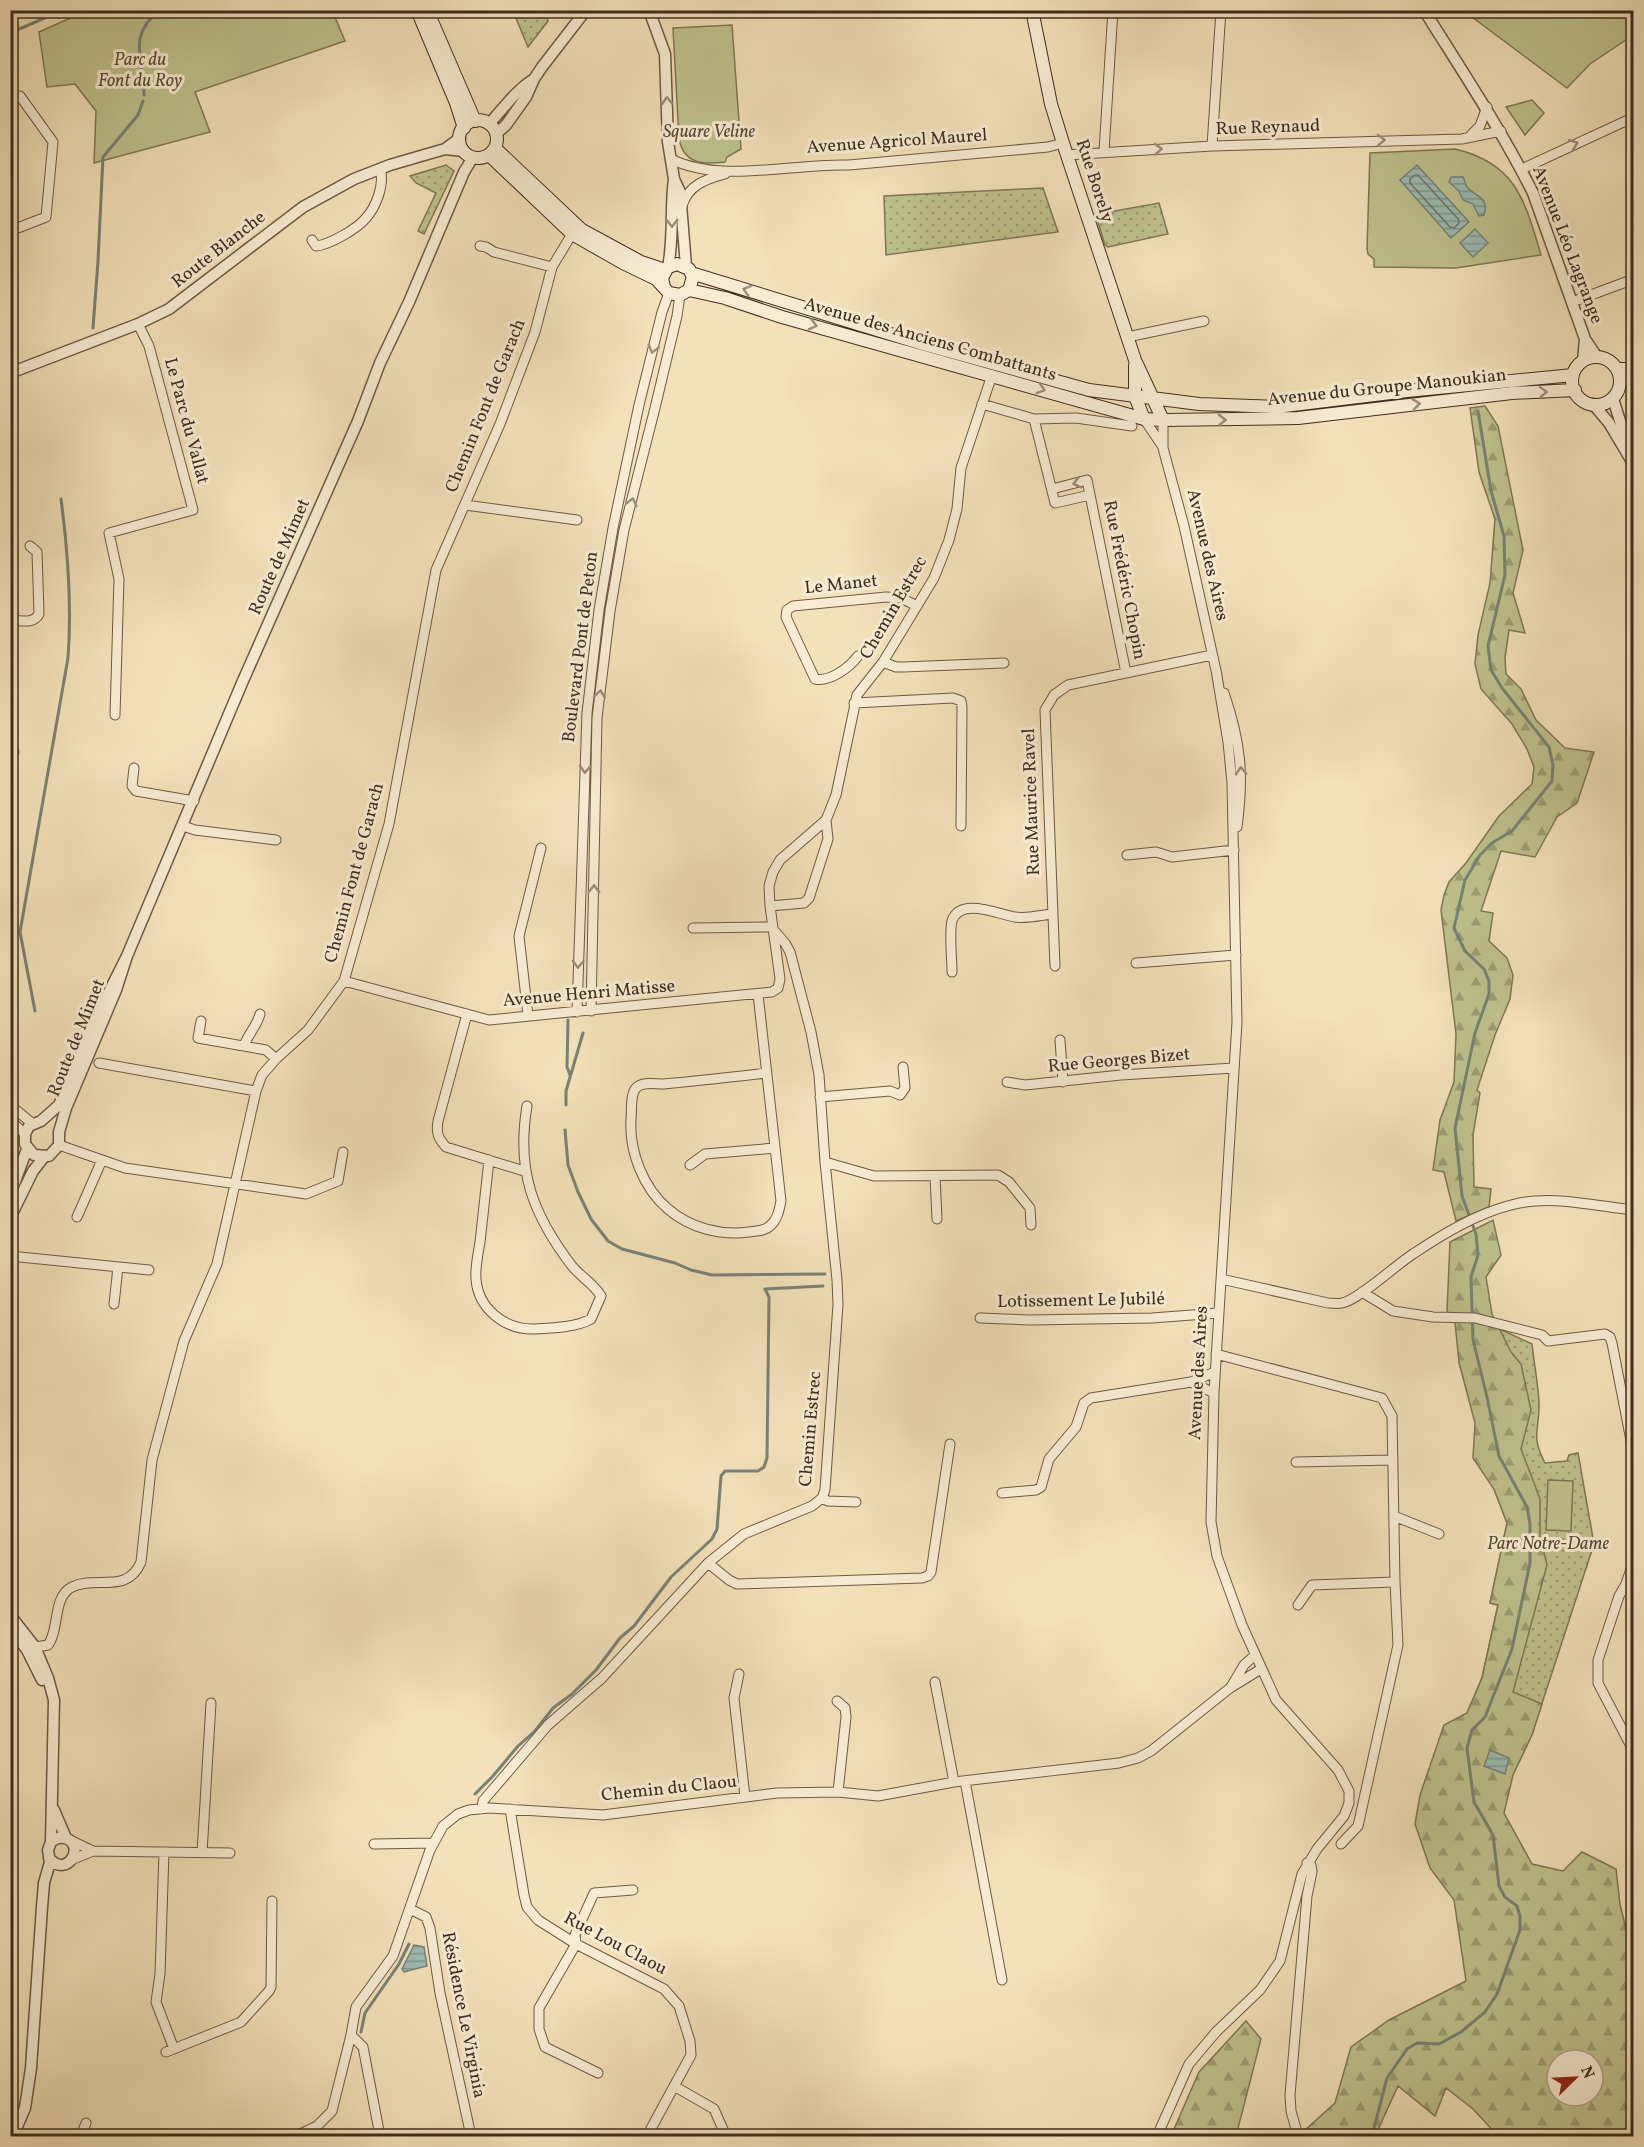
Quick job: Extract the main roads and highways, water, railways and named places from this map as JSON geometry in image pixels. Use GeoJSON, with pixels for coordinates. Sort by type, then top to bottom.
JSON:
{"type":"FeatureCollection","features":[{"type":"Feature","properties":{"kind":"main road"},"geometry":{"type":"LineString","coordinates":[[417,10],[456,103],[468,154],[481,158],[492,151]]}},
{"type":"Feature","properties":{"kind":"main road"},"geometry":{"type":"LineString","coordinates":[[427,10],[475,121],[493,129],[492,151],[572,234],[675,291]]}},
{"type":"Feature","properties":{"kind":"main road","name":"Rue Borely"},"geometry":{"type":"LineString","coordinates":[[1032,10],[1051,104],[1065,149],[1135,360],[1163,420]]}},
{"type":"Feature","properties":{"kind":"main road"},"geometry":{"type":"LineString","coordinates":[[462,133],[475,121]]}},
{"type":"Feature","properties":{"kind":"main road"},"geometry":{"type":"LineString","coordinates":[[492,151],[582,230],[641,262],[666,268],[677,264],[688,270],[693,282],[675,291]]}},
{"type":"Feature","properties":{"kind":"main road"},"geometry":{"type":"LineString","coordinates":[[666,268],[662,278],[675,291]]}},
{"type":"Feature","properties":{"kind":"main road","name":"Avenue des Anciens Combattants"},"geometry":{"type":"LineString","coordinates":[[688,270],[1019,371],[1089,390],[1153,398]]}},
{"type":"Feature","properties":{"kind":"main road","name":"Avenue des Anciens Combattants"},"geometry":{"type":"LineString","coordinates":[[675,291],[725,298],[782,317],[1144,419],[1163,420]]}},
{"type":"Feature","properties":{"kind":"main road"},"geometry":{"type":"LineString","coordinates":[[1597,357],[1605,358],[1617,369],[1621,381],[1613,399],[1606,403],[1593,404],[1582,401],[1575,390],[1573,375],[1576,367],[1583,361],[1597,357]]}},
{"type":"Feature","properties":{"kind":"main road","name":"Rue Borely"},"geometry":{"type":"LineString","coordinates":[[1135,360],[1135,396]]}},
{"type":"Feature","properties":{"kind":"main road"},"geometry":{"type":"LineString","coordinates":[[1617,369],[1634,369]]}},
{"type":"Feature","properties":{"kind":"main road","name":"Avenue du Groupe Manoukian"},"geometry":{"type":"LineString","coordinates":[[1153,398],[1190,403],[1276,407],[1407,391],[1573,375]]}},
{"type":"Feature","properties":{"kind":"main road"},"geometry":{"type":"LineString","coordinates":[[1620,387],[1634,383]]}},
{"type":"Feature","properties":{"kind":"main road"},"geometry":{"type":"LineString","coordinates":[[1113,410],[1127,403],[1146,384]]}},
{"type":"Feature","properties":{"kind":"main road","name":"Avenue du Groupe Manoukian"},"geometry":{"type":"LineString","coordinates":[[1163,420],[1298,418],[1494,395],[1575,390]]}},
{"type":"Feature","properties":{"kind":"main road"},"geometry":{"type":"LineString","coordinates":[[1135,396],[1144,419]]}},
{"type":"Feature","properties":{"kind":"main road"},"geometry":{"type":"LineString","coordinates":[[1163,420],[1177,409],[1190,403]]}},
{"type":"Feature","properties":{"kind":"water"},"geometry":{"type":"Polygon","coordinates":[[[1417,165],[1469,222],[1451,238],[1400,180],[1417,165]]]}},
{"type":"Feature","properties":{"kind":"water"},"geometry":{"type":"Polygon","coordinates":[[[1451,177],[1463,177],[1467,187],[1484,201],[1484,215],[1479,216],[1473,204],[1463,200],[1459,191],[1449,182],[1451,177]]]}},
{"type":"Feature","properties":{"kind":"water"},"geometry":{"type":"Polygon","coordinates":[[[1475,229],[1488,243],[1473,257],[1460,243],[1475,229]]]}},
{"type":"Feature","properties":{"kind":"water"},"geometry":{"type":"Polygon","coordinates":[[[1490,1750],[1509,1758],[1505,1774],[1484,1766],[1490,1750]]]}},
{"type":"Feature","properties":{"kind":"water"},"geometry":{"type":"Polygon","coordinates":[[[414,1945],[424,1947],[427,1966],[404,1972],[402,1969],[414,1945]]]}},
{"type":"Feature","properties":{"kind":"waterway"},"geometry":{"type":"LineString","coordinates":[[10,33],[63,10]]}},
{"type":"Feature","properties":{"kind":"waterway"},"geometry":{"type":"LineString","coordinates":[[114,10],[127,17]]}},
{"type":"Feature","properties":{"kind":"waterway"},"geometry":{"type":"LineString","coordinates":[[144,95],[140,40],[149,20],[160,10]]}},
{"type":"Feature","properties":{"kind":"waterway"},"geometry":{"type":"LineString","coordinates":[[93,328],[103,157],[138,115],[143,101]]}},
{"type":"Feature","properties":{"kind":"waterway"},"geometry":{"type":"LineString","coordinates":[[1372,2136],[1387,2078],[1407,2049],[1417,2043],[1439,2044],[1461,2032],[1485,2012],[1497,1994],[1520,1930],[1517,1906],[1505,1897],[1499,1886],[1493,1835],[1474,1802],[1467,1748],[1472,1730],[1485,1717],[1512,1649],[1530,1563],[1530,1524],[1527,1507],[1499,1456],[1473,1340],[1471,1277],[1478,1255],[1476,1234],[1462,1196],[1455,1128],[1475,1033],[1489,994],[1489,981],[1484,969],[1465,951],[1454,928],[1465,880],[1480,855],[1492,843],[1512,831],[1552,781],[1553,765],[1549,747],[1502,688],[1491,670],[1488,646],[1505,575],[1504,536],[1491,491],[1478,411]]}},
{"type":"Feature","properties":{"kind":"waterway"},"geometry":{"type":"LineString","coordinates":[[35,1011],[20,932],[68,658],[69,578],[61,499]]}},
{"type":"Feature","properties":{"kind":"waterway"},"geometry":{"type":"LineString","coordinates":[[568,1020],[567,1067],[570,1075]]}},
{"type":"Feature","properties":{"kind":"waterway"},"geometry":{"type":"LineString","coordinates":[[566,1105],[566,1091],[583,1033]]}},
{"type":"Feature","properties":{"kind":"waterway"},"geometry":{"type":"LineString","coordinates":[[565,1130],[568,1165],[578,1192],[591,1219],[608,1241],[622,1249],[712,1275],[825,1274]]}},
{"type":"Feature","properties":{"kind":"waterway"},"geometry":{"type":"LineString","coordinates":[[475,1794],[518,1746],[535,1731],[553,1708],[572,1694],[596,1670],[620,1638],[634,1626],[671,1577],[712,1539],[717,1529],[721,1476],[725,1471],[758,1471],[764,1467],[767,1458],[769,1297],[765,1289],[823,1286]]}},
{"type":"Feature","properties":{"kind":"waterway"},"geometry":{"type":"LineString","coordinates":[[361,2032],[365,2013],[399,1964],[409,1944]]}},
{"type":"Feature","properties":{"kind":"park label","name":"Parc du Font du Roy"},"geometry":{"type":"Point","coordinates":[140,70]}},
{"type":"Feature","properties":{"kind":"park label","name":"Square Veline"},"geometry":{"type":"Point","coordinates":[709,132]}},
{"type":"Feature","properties":{"kind":"park label","name":"Parc Notre-Dame"},"geometry":{"type":"Point","coordinates":[1548,1544]}}]}
